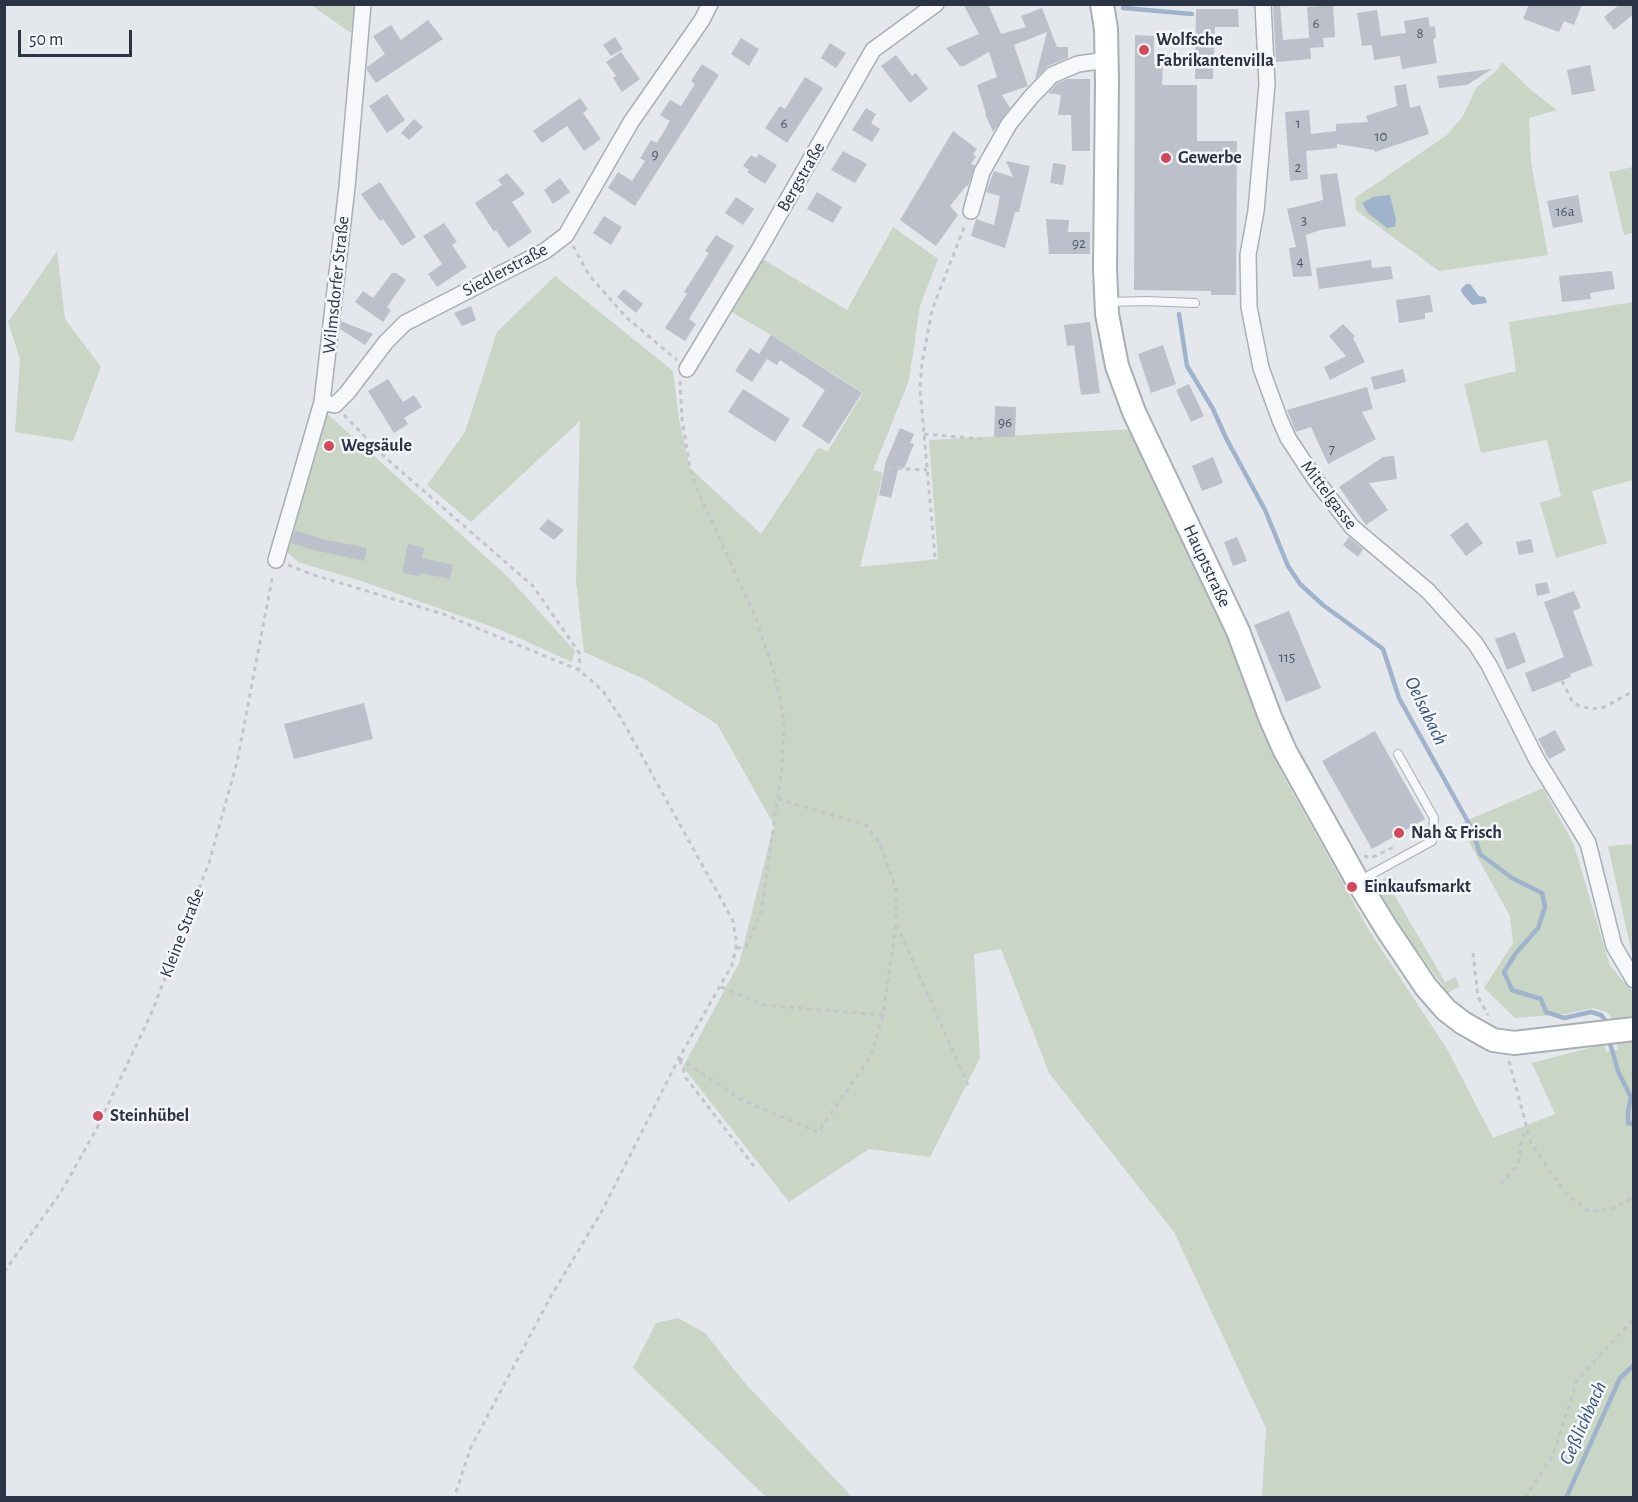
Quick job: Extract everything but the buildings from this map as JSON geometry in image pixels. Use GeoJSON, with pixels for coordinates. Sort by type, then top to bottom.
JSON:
{"type":"FeatureCollection","features":[{"type":"Feature","properties":{"kind":"main road","name":"Hauptstraße"},"geometry":{"type":"LineString","coordinates":[[1102,4],[1107,60],[1107,303],[1110,338],[1117,366],[1134,412],[1229,601],[1270,717],[1285,751],[1358,882],[1426,987],[1446,1010],[1485,1037],[1504,1042]]}},
{"type":"Feature","properties":{"kind":"main road"},"geometry":{"type":"LineString","coordinates":[[1504,1042],[1530,1042],[1627,1030]]}},
{"type":"Feature","properties":{"kind":"street","name":"Wilmsdorfer Straße"},"geometry":{"type":"LineString","coordinates":[[276,560],[328,404],[363,4]]}},
{"type":"Feature","properties":{"kind":"street","name":"Siedlerstraße"},"geometry":{"type":"LineString","coordinates":[[328,404],[347,393],[386,342],[405,323],[545,250],[566,235],[631,122],[702,20],[710,4]]}},
{"type":"Feature","properties":{"kind":"street","name":"Bergstraße"},"geometry":{"type":"LineString","coordinates":[[687,369],[760,248],[873,50],[936,4]]}},
{"type":"Feature","properties":{"kind":"street","name":"Mittelgasse"},"geometry":{"type":"LineString","coordinates":[[1263,4],[1267,84],[1256,211],[1248,255],[1249,307],[1261,368],[1280,420],[1293,446],[1346,521],[1362,538],[1428,591],[1475,644],[1489,665],[1537,760],[1588,843],[1614,946],[1634,980]]}},
{"type":"Feature","properties":{"kind":"street"},"geometry":{"type":"LineString","coordinates":[[971,212],[982,172],[1009,124],[1031,97],[1052,75],[1078,64],[1107,60]]}},
{"type":"Feature","properties":{"kind":"lane"},"geometry":{"type":"LineString","coordinates":[[1107,303],[1145,301],[1195,303]]}},
{"type":"Feature","properties":{"kind":"lane"},"geometry":{"type":"LineString","coordinates":[[1358,882],[1432,841],[1434,818],[1398,754]]}},
{"type":"Feature","properties":{"kind":"path"},"geometry":{"type":"LineString","coordinates":[[935,557],[920,389],[922,363],[930,321],[971,212]]}},
{"type":"Feature","properties":{"kind":"path"},"geometry":{"type":"LineString","coordinates":[[566,235],[589,274],[626,316],[687,369],[680,381],[680,399],[690,468],[696,487],[755,616],[775,675],[784,721],[778,800],[761,912],[746,947],[736,948]]}},
{"type":"Feature","properties":{"kind":"path"},"geometry":{"type":"LineString","coordinates":[[328,404],[387,459],[533,586],[580,654],[579,670]]}},
{"type":"Feature","properties":{"kind":"path"},"geometry":{"type":"LineString","coordinates":[[924,434],[983,439]]}},
{"type":"Feature","properties":{"kind":"path"},"geometry":{"type":"LineString","coordinates":[[888,468],[927,470]]}},
{"type":"Feature","properties":{"kind":"path"},"geometry":{"type":"LineString","coordinates":[[276,560],[314,575],[443,614],[579,670],[603,691],[627,728],[693,844],[733,921],[736,948],[732,965],[679,1058],[602,1211],[550,1298],[471,1447],[453,1497]]}},
{"type":"Feature","properties":{"kind":"path","name":"Kleine Straße"},"geometry":{"type":"LineString","coordinates":[[4,1272],[62,1192],[96,1130],[152,1012],[209,863],[237,762],[276,560]]}},
{"type":"Feature","properties":{"kind":"path"},"geometry":{"type":"LineString","coordinates":[[1562,681],[1572,701],[1579,706],[1592,709],[1604,707],[1634,691]]}},
{"type":"Feature","properties":{"kind":"path"},"geometry":{"type":"LineString","coordinates":[[679,1058],[742,1100],[818,1132],[871,1056],[883,1014],[896,923],[896,888],[879,842],[866,825],[778,800]]}},
{"type":"Feature","properties":{"kind":"path"},"geometry":{"type":"LineString","coordinates":[[1360,854],[1371,858],[1396,846],[1402,857]]}},
{"type":"Feature","properties":{"kind":"path"},"geometry":{"type":"LineString","coordinates":[[896,923],[968,1085]]}},
{"type":"Feature","properties":{"kind":"path"},"geometry":{"type":"LineString","coordinates":[[1473,953],[1478,997],[1488,1015]]}},
{"type":"Feature","properties":{"kind":"path"},"geometry":{"type":"LineString","coordinates":[[720,987],[764,1005],[883,1014]]}},
{"type":"Feature","properties":{"kind":"path"},"geometry":{"type":"LineString","coordinates":[[1504,1042],[1531,1143],[1565,1193],[1590,1212],[1614,1208],[1634,1197]]}},
{"type":"Feature","properties":{"kind":"path"},"geometry":{"type":"LineString","coordinates":[[679,1058],[686,1078],[756,1169]]}},
{"type":"Feature","properties":{"kind":"path"},"geometry":{"type":"LineString","coordinates":[[1501,1184],[1518,1165],[1522,1137],[1527,1129]]}},
{"type":"Feature","properties":{"kind":"path"},"geometry":{"type":"LineString","coordinates":[[1526,1497],[1553,1455],[1577,1381],[1634,1318]]}},
{"type":"Feature","properties":{"kind":"green space"},"geometry":{"type":"Polygon","coordinates":[[[310,5],[355,5],[351,33],[314,7],[310,5]]]}},
{"type":"Feature","properties":{"kind":"green space"},"geometry":{"type":"Polygon","coordinates":[[[1502,62],[1532,91],[1557,110],[1529,118],[1531,162],[1548,255],[1439,271],[1356,210],[1355,198],[1447,135],[1463,116],[1476,88],[1498,69],[1502,62]]]}},
{"type":"Feature","properties":{"kind":"green space"},"geometry":{"type":"Polygon","coordinates":[[[1633,167],[1633,233],[1624,235],[1609,172],[1633,167]]]}},
{"type":"Feature","properties":{"kind":"green space"},"geometry":{"type":"Polygon","coordinates":[[[893,227],[938,259],[920,306],[909,380],[873,470],[883,473],[860,567],[938,559],[929,440],[1134,429],[1236,645],[1248,690],[1280,770],[1370,932],[1447,1049],[1493,1138],[1555,1114],[1532,1063],[1604,1044],[1606,1052],[1618,1050],[1617,1042],[1633,1041],[1633,1497],[1262,1497],[1266,1428],[1174,1232],[1049,1073],[1001,949],[974,954],[980,1058],[930,1157],[869,1149],[789,1202],[683,1067],[739,963],[774,825],[717,724],[646,680],[584,652],[576,582],[580,421],[471,522],[427,485],[465,432],[497,332],[555,276],[673,371],[679,419],[690,468],[761,534],[818,448],[828,451],[863,393],[730,311],[761,258],[847,310],[893,227]]]}},
{"type":"Feature","properties":{"kind":"green space"},"geometry":{"type":"Polygon","coordinates":[[[57,251],[65,319],[101,367],[73,441],[15,432],[20,359],[8,322],[57,251]]]}},
{"type":"Feature","properties":{"kind":"green space"},"geometry":{"type":"Polygon","coordinates":[[[1633,302],[1633,480],[1592,491],[1607,543],[1556,558],[1540,503],[1561,496],[1547,440],[1481,453],[1464,384],[1516,371],[1509,322],[1633,302]]]}},
{"type":"Feature","properties":{"kind":"green space"},"geometry":{"type":"Polygon","coordinates":[[[324,411],[507,576],[575,651],[572,662],[501,630],[361,581],[298,562],[288,553],[285,545],[324,411]]]}},
{"type":"Feature","properties":{"kind":"green space"},"geometry":{"type":"Polygon","coordinates":[[[1543,788],[1574,845],[1610,966],[1633,992],[1633,1015],[1613,1020],[1608,1013],[1593,1008],[1566,1014],[1515,1018],[1484,988],[1513,943],[1510,916],[1459,824],[1543,788]]]}},
{"type":"Feature","properties":{"kind":"green space"},"geometry":{"type":"Polygon","coordinates":[[[1634,844],[1633,959],[1608,846],[1634,844]]]}},
{"type":"Feature","properties":{"kind":"green space"},"geometry":{"type":"Polygon","coordinates":[[[1386,877],[1397,878],[1388,884],[1445,982],[1455,977],[1460,986],[1448,993],[1408,938],[1378,890],[1380,882],[1386,877]]]}},
{"type":"Feature","properties":{"kind":"green space"},"geometry":{"type":"Polygon","coordinates":[[[678,1318],[705,1333],[744,1382],[852,1497],[766,1497],[633,1368],[656,1323],[678,1318]]]}},
{"type":"Feature","properties":{"kind":"water"},"geometry":{"type":"Polygon","coordinates":[[[1390,195],[1396,220],[1395,227],[1387,228],[1368,213],[1362,203],[1373,197],[1390,195]]]}},
{"type":"Feature","properties":{"kind":"water"},"geometry":{"type":"Polygon","coordinates":[[[1466,284],[1470,284],[1479,296],[1485,297],[1487,303],[1472,305],[1462,293],[1461,289],[1466,284]]]}},
{"type":"Feature","properties":{"kind":"waterway","name":"Oelsabach"},"geometry":{"type":"LineString","coordinates":[[1123,8],[1192,14]]}},
{"type":"Feature","properties":{"kind":"waterway","name":"Oelsabach"},"geometry":{"type":"LineString","coordinates":[[1179,314],[1187,366],[1213,409],[1265,510],[1288,566],[1300,584],[1323,605],[1383,649],[1399,698],[1472,829],[1480,854],[1512,878],[1542,893],[1545,907],[1538,928],[1516,953],[1504,972],[1512,990],[1541,999],[1546,1012],[1564,1018],[1591,1012],[1601,1015],[1606,1021]]}},
{"type":"Feature","properties":{"kind":"waterway","name":"Oelsabach"},"geometry":{"type":"LineString","coordinates":[[1610,1043],[1618,1071],[1631,1097],[1628,1123],[1634,1124]]}},
{"type":"Feature","properties":{"kind":"waterway","name":"Geßlichbach"},"geometry":{"type":"LineString","coordinates":[[1566,1498],[1620,1378],[1634,1365]]}},
{"type":"Feature","properties":{"kind":"place","name":"Wolfsche Fabrikantenvilla"},"geometry":{"type":"Point","coordinates":[1144,50]}},
{"type":"Feature","properties":{"kind":"place","name":"Gewerbe"},"geometry":{"type":"Point","coordinates":[1166,158]}},
{"type":"Feature","properties":{"kind":"place","name":"Wegsäule"},"geometry":{"type":"Point","coordinates":[329,446]}},
{"type":"Feature","properties":{"kind":"place","name":"Nah & Frisch"},"geometry":{"type":"Point","coordinates":[1399,833]}},
{"type":"Feature","properties":{"kind":"place","name":"Einkaufsmarkt"},"geometry":{"type":"Point","coordinates":[1352,887]}},
{"type":"Feature","properties":{"kind":"place","name":"Steinhübel"},"geometry":{"type":"Point","coordinates":[98,1116]}}]}
